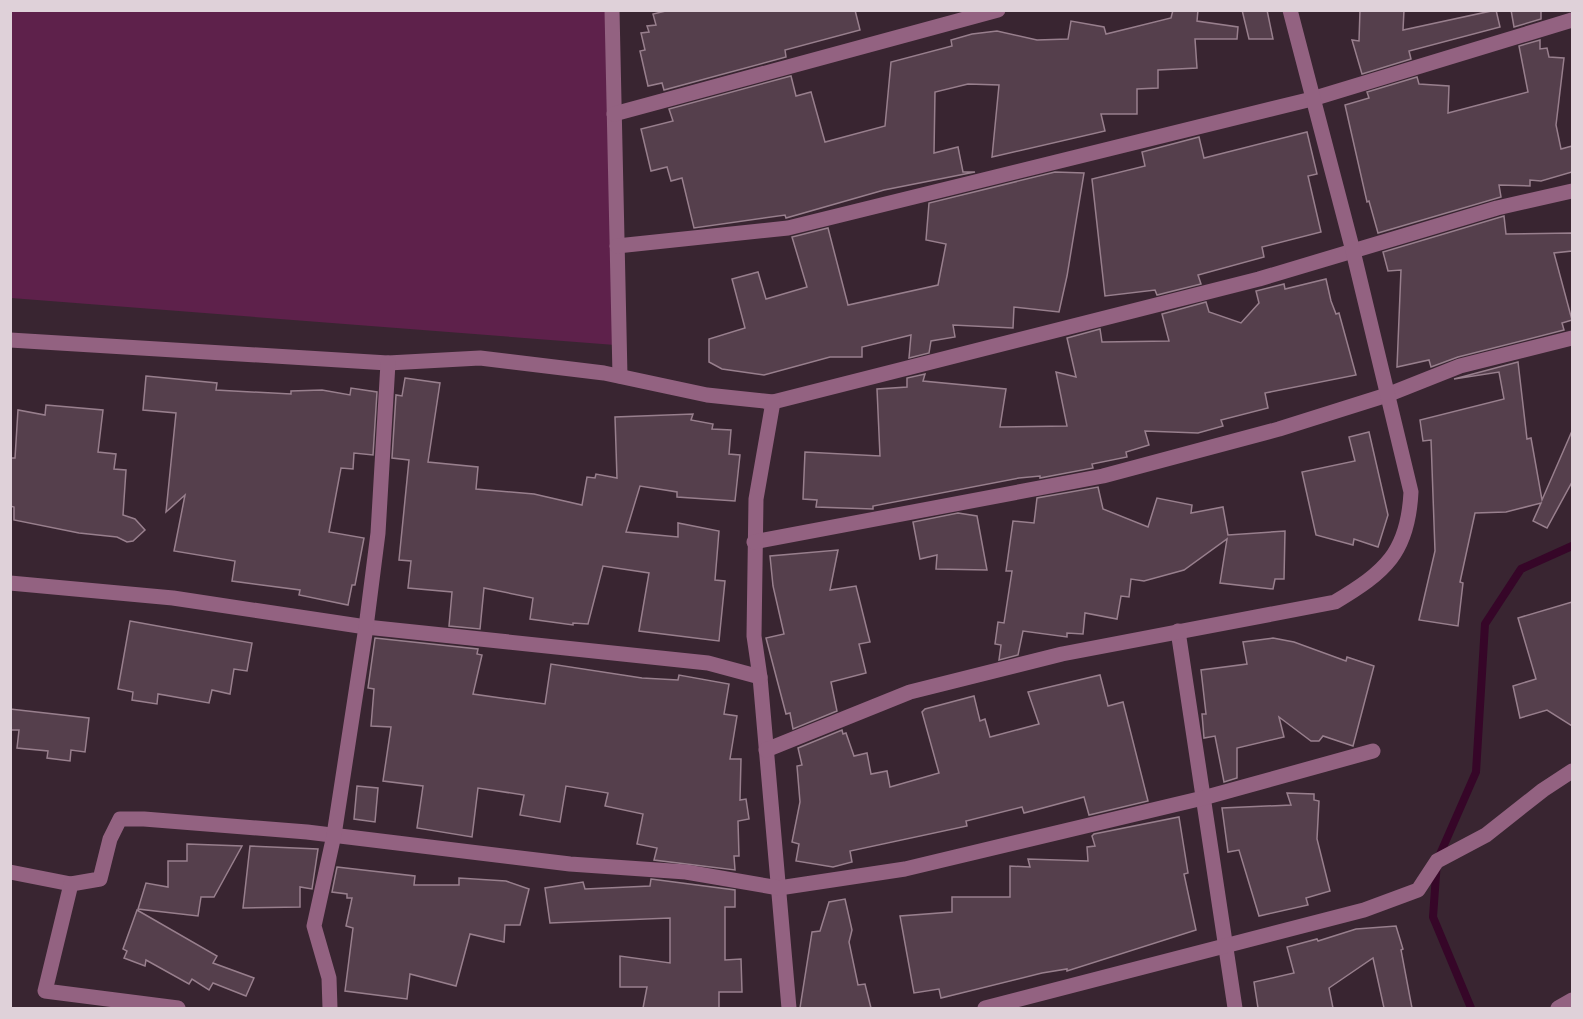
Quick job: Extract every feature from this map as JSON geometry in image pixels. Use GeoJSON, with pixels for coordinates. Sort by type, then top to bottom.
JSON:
{"type":"FeatureCollection","features":[{"type":"Feature","properties":{"kind":"street"},"geometry":{"type":"LineString","coordinates":[[612,10],[620,376]]}},
{"type":"Feature","properties":{"kind":"street"},"geometry":{"type":"LineString","coordinates":[[614,114],[998,10]]}},
{"type":"Feature","properties":{"kind":"street"},"geometry":{"type":"LineString","coordinates":[[766,750],[910,692],[1062,654],[1335,602],[1366,584],[1390,561],[1404,539],[1410,518],[1410,492],[1353,251],[1290,10]]}},
{"type":"Feature","properties":{"kind":"street"},"geometry":{"type":"LineString","coordinates":[[617,246],[788,228],[1312,99],[1572,20]]}},
{"type":"Feature","properties":{"kind":"street"},"geometry":{"type":"LineString","coordinates":[[10,340],[388,363],[480,358],[531,362],[620,376],[707,395],[772,402],[1259,279],[1497,208],[1572,191]]}},
{"type":"Feature","properties":{"kind":"street"},"geometry":{"type":"LineString","coordinates":[[754,542],[1103,476],[1279,429],[1387,395],[1460,366],[1572,338]]}},
{"type":"Feature","properties":{"kind":"street"},"geometry":{"type":"LineString","coordinates":[[330,1008],[329,978],[314,926],[334,835],[366,627],[378,533],[388,363]]}},
{"type":"Feature","properties":{"kind":"street"},"geometry":{"type":"LineString","coordinates":[[772,402],[756,499],[754,636],[760,677],[789,1008]]}},
{"type":"Feature","properties":{"kind":"street"},"geometry":{"type":"LineString","coordinates":[[10,583],[173,598],[366,627],[708,663],[760,677]]}},
{"type":"Feature","properties":{"kind":"street"},"geometry":{"type":"LineString","coordinates":[[1178,631],[1224,948],[1235,1008]]}},
{"type":"Feature","properties":{"kind":"street"},"geometry":{"type":"LineString","coordinates":[[10,872],[71,884],[100,879],[110,840],[120,819],[144,819],[334,835],[570,864],[686,872],[779,888],[905,869],[1203,798],[1373,751]]}},
{"type":"Feature","properties":{"kind":"street"},"geometry":{"type":"LineString","coordinates":[[985,1008],[1364,910],[1418,890],[1437,861],[1486,835],[1543,790],[1572,771]]}},
{"type":"Feature","properties":{"kind":"street"},"geometry":{"type":"LineString","coordinates":[[71,884],[45,991],[178,1008]]}},
{"type":"Feature","properties":{"kind":"street"},"geometry":{"type":"LineString","coordinates":[[1558,1008],[1572,1000]]}},
{"type":"Feature","properties":{"kind":"shaded area"},"geometry":{"type":"Polygon","coordinates":[[[10,11],[609,11],[615,345],[11,298],[10,11]]]}},
{"type":"Feature","properties":{"kind":"building"},"geometry":{"type":"Polygon","coordinates":[[[670,10],[855,10],[860,30],[785,50],[786,57],[664,90],[662,83],[648,86],[640,51],[645,50],[641,33],[649,32],[647,26],[656,25],[653,14],[670,10]]]}},
{"type":"Feature","properties":{"kind":"building"},"geometry":{"type":"Polygon","coordinates":[[[1173,10],[1198,10],[1197,21],[1238,27],[1237,39],[1195,39],[1197,68],[1158,70],[1158,88],[1137,89],[1137,114],[1101,114],[1105,131],[992,157],[999,85],[968,84],[935,92],[934,153],[958,147],[963,172],[975,172],[884,190],[786,218],[785,215],[694,228],[682,178],[671,181],[667,167],[651,171],[641,129],[673,121],[669,109],[791,76],[796,96],[811,92],[825,142],[885,126],[891,62],[952,46],[951,40],[972,34],[997,31],[1037,40],[1068,39],[1071,21],[1104,27],[1106,34],[1171,18],[1173,10]]]}},
{"type":"Feature","properties":{"kind":"building"},"geometry":{"type":"Polygon","coordinates":[[[1242,10],[1267,10],[1273,39],[1249,39],[1242,10]]]}},
{"type":"Feature","properties":{"kind":"building"},"geometry":{"type":"Polygon","coordinates":[[[1360,10],[1404,10],[1403,30],[1496,10],[1500,27],[1409,51],[1411,59],[1362,74],[1352,40],[1359,41],[1360,10]]]}},
{"type":"Feature","properties":{"kind":"building"},"geometry":{"type":"Polygon","coordinates":[[[1511,10],[1541,10],[1541,19],[1514,27],[1511,10]]]}},
{"type":"Feature","properties":{"kind":"building"},"geometry":{"type":"Polygon","coordinates":[[[1540,40],[1540,49],[1547,48],[1549,57],[1564,58],[1556,125],[1561,149],[1572,146],[1572,172],[1541,181],[1530,180],[1530,186],[1499,185],[1501,197],[1378,233],[1369,201],[1367,202],[1345,105],[1369,98],[1367,92],[1417,77],[1419,84],[1449,86],[1448,113],[1528,92],[1519,46],[1540,40]]]}},
{"type":"Feature","properties":{"kind":"building"},"geometry":{"type":"Polygon","coordinates":[[[1307,132],[1317,174],[1308,176],[1321,232],[1262,247],[1264,257],[1198,275],[1201,284],[1157,295],[1155,290],[1105,296],[1092,179],[1145,166],[1142,152],[1199,137],[1204,158],[1307,132]]]}},
{"type":"Feature","properties":{"kind":"building"},"geometry":{"type":"Polygon","coordinates":[[[1055,172],[1084,173],[1059,312],[1014,307],[1013,328],[953,325],[955,337],[931,341],[929,353],[909,358],[911,335],[862,347],[862,357],[830,357],[764,375],[722,369],[709,362],[709,339],[745,328],[732,279],[758,272],[766,299],[807,287],[792,237],[828,228],[848,305],[938,285],[946,244],[926,240],[929,203],[1055,172]]]}},
{"type":"Feature","properties":{"kind":"building"},"geometry":{"type":"Polygon","coordinates":[[[1504,216],[1506,234],[1572,233],[1572,251],[1554,253],[1572,320],[1562,323],[1564,330],[1458,357],[1431,367],[1429,360],[1397,367],[1401,270],[1388,271],[1383,252],[1504,216]]]}},
{"type":"Feature","properties":{"kind":"building"},"geometry":{"type":"Polygon","coordinates":[[[1326,279],[1331,301],[1336,314],[1339,313],[1356,375],[1265,393],[1268,408],[1221,420],[1223,426],[1198,433],[1145,431],[1149,445],[1126,452],[1127,457],[1092,464],[1093,468],[1040,478],[1040,476],[1019,478],[873,506],[873,509],[816,507],[817,500],[803,499],[805,452],[880,456],[877,389],[907,387],[907,378],[925,374],[923,381],[1006,389],[1000,427],[1067,426],[1056,372],[1076,377],[1067,338],[1100,329],[1102,342],[1169,341],[1162,314],[1206,302],[1209,312],[1241,323],[1259,303],[1256,291],[1284,284],[1285,289],[1326,279]]]}},
{"type":"Feature","properties":{"kind":"building"},"geometry":{"type":"Polygon","coordinates":[[[1518,362],[1527,439],[1531,438],[1542,500],[1572,431],[1572,482],[1547,528],[1533,521],[1541,503],[1506,512],[1475,513],[1460,582],[1463,583],[1458,626],[1419,620],[1435,551],[1431,440],[1423,441],[1420,420],[1504,399],[1499,372],[1454,379],[1518,362]]]}},
{"type":"Feature","properties":{"kind":"building"},"geometry":{"type":"Polygon","coordinates":[[[146,376],[217,383],[216,390],[291,394],[291,391],[322,390],[350,395],[351,388],[377,392],[373,455],[354,453],[353,469],[341,468],[329,532],[364,538],[355,585],[352,585],[348,605],[299,595],[300,590],[232,581],[235,561],[174,551],[185,495],[166,512],[176,413],[143,410],[146,376]]]}},
{"type":"Feature","properties":{"kind":"building"},"geometry":{"type":"Polygon","coordinates":[[[405,378],[440,383],[428,462],[478,467],[476,489],[534,494],[582,505],[587,477],[595,478],[596,474],[617,478],[615,417],[693,414],[691,420],[713,424],[712,429],[731,430],[729,454],[740,455],[735,501],[677,497],[677,492],[640,486],[626,532],[678,537],[678,523],[719,531],[715,580],[725,581],[719,641],[639,631],[649,573],[603,566],[588,624],[573,623],[573,625],[530,619],[533,598],[484,588],[480,629],[449,626],[452,592],[408,588],[411,561],[399,560],[409,460],[392,458],[396,395],[402,396],[405,378]]]}},
{"type":"Feature","properties":{"kind":"building"},"geometry":{"type":"Polygon","coordinates":[[[46,405],[103,410],[98,452],[116,454],[114,469],[126,470],[123,515],[135,519],[145,530],[133,541],[127,542],[117,537],[79,533],[14,520],[14,507],[10,506],[10,458],[15,458],[18,410],[45,415],[46,405]]]}},
{"type":"Feature","properties":{"kind":"building"},"geometry":{"type":"Polygon","coordinates":[[[1369,432],[1388,515],[1378,547],[1354,539],[1353,545],[1316,535],[1302,472],[1355,461],[1349,437],[1369,432]]]}},
{"type":"Feature","properties":{"kind":"building"},"geometry":{"type":"Polygon","coordinates":[[[1098,487],[1103,509],[1148,527],[1157,498],[1192,505],[1191,513],[1223,507],[1228,535],[1285,531],[1284,579],[1275,579],[1273,589],[1220,583],[1227,539],[1184,570],[1144,581],[1131,579],[1129,597],[1121,596],[1117,619],[1085,613],[1083,634],[1067,633],[1067,637],[1023,631],[1018,655],[999,660],[1001,645],[995,644],[998,622],[1004,623],[1012,571],[1006,571],[1013,521],[1034,523],[1037,498],[1098,487]]]}},
{"type":"Feature","properties":{"kind":"building"},"geometry":{"type":"Polygon","coordinates":[[[958,513],[977,516],[987,570],[936,569],[937,555],[920,559],[913,522],[958,513]]]}},
{"type":"Feature","properties":{"kind":"building"},"geometry":{"type":"Polygon","coordinates":[[[838,550],[830,590],[856,586],[870,642],[859,644],[866,673],[831,682],[837,711],[793,729],[790,713],[786,714],[766,638],[784,634],[773,586],[770,556],[838,550]]]}},
{"type":"Feature","properties":{"kind":"building"},"geometry":{"type":"Polygon","coordinates":[[[1572,602],[1572,726],[1547,710],[1520,718],[1513,686],[1536,679],[1518,618],[1572,602]]]}},
{"type":"Feature","properties":{"kind":"building"},"geometry":{"type":"Polygon","coordinates":[[[130,621],[252,643],[247,671],[234,669],[230,694],[212,690],[209,703],[158,694],[157,704],[132,700],[133,692],[118,689],[130,621]]]}},
{"type":"Feature","properties":{"kind":"building"},"geometry":{"type":"Polygon","coordinates":[[[375,638],[478,649],[477,654],[482,655],[473,694],[545,704],[551,664],[642,678],[678,680],[679,675],[729,684],[724,714],[737,716],[730,759],[741,759],[740,800],[746,799],[749,819],[738,821],[739,856],[734,856],[735,870],[654,860],[657,848],[637,844],[643,814],[605,806],[608,793],[566,786],[560,822],[520,815],[524,795],[478,788],[472,837],[417,828],[423,786],[383,781],[391,727],[371,726],[374,689],[368,688],[375,638]]]}},
{"type":"Feature","properties":{"kind":"building"},"geometry":{"type":"Polygon","coordinates":[[[1273,638],[1294,642],[1346,661],[1347,657],[1374,666],[1353,746],[1323,736],[1319,741],[1311,741],[1279,717],[1284,737],[1237,748],[1237,778],[1224,782],[1215,736],[1204,738],[1202,714],[1206,714],[1201,670],[1247,664],[1243,642],[1273,638]]]}},
{"type":"Feature","properties":{"kind":"building"},"geometry":{"type":"Polygon","coordinates":[[[1100,675],[1108,706],[1123,702],[1148,801],[1089,815],[1084,797],[1024,813],[1022,807],[966,821],[967,826],[850,851],[852,862],[833,867],[796,861],[799,844],[792,842],[800,802],[797,766],[802,765],[798,748],[842,730],[843,734],[846,733],[854,756],[867,753],[871,774],[887,771],[890,787],[939,773],[922,712],[925,709],[974,696],[980,721],[985,719],[990,737],[1039,724],[1028,692],[1100,675]]]}},
{"type":"Feature","properties":{"kind":"building"},"geometry":{"type":"Polygon","coordinates":[[[10,709],[89,718],[85,752],[71,750],[70,761],[47,758],[48,751],[17,748],[19,730],[10,730],[10,709]]]}},
{"type":"Feature","properties":{"kind":"building"},"geometry":{"type":"Polygon","coordinates":[[[357,786],[378,788],[375,822],[354,819],[357,786]]]}},
{"type":"Feature","properties":{"kind":"building"},"geometry":{"type":"Polygon","coordinates":[[[1287,793],[1314,794],[1314,800],[1319,801],[1317,839],[1330,891],[1306,898],[1308,905],[1259,916],[1239,850],[1228,852],[1222,808],[1291,805],[1287,793]]]}},
{"type":"Feature","properties":{"kind":"building"},"geometry":{"type":"Polygon","coordinates":[[[1179,817],[1188,873],[1184,874],[1196,930],[1067,971],[1067,969],[1042,973],[941,998],[939,989],[914,993],[900,916],[952,912],[952,897],[1010,897],[1010,866],[1030,867],[1028,859],[1088,861],[1087,847],[1095,846],[1092,836],[1094,834],[1179,817]]]}},
{"type":"Feature","properties":{"kind":"building"},"geometry":{"type":"Polygon","coordinates":[[[187,844],[242,846],[214,897],[201,897],[198,916],[138,909],[146,883],[168,887],[168,861],[187,861],[187,844]]]}},
{"type":"Feature","properties":{"kind":"building"},"geometry":{"type":"Polygon","coordinates":[[[250,846],[318,849],[312,889],[300,887],[300,907],[243,908],[250,846]]]}},
{"type":"Feature","properties":{"kind":"building"},"geometry":{"type":"Polygon","coordinates":[[[337,867],[415,876],[414,885],[459,885],[459,878],[506,881],[529,889],[520,925],[505,925],[504,942],[470,934],[456,986],[410,974],[407,999],[345,991],[353,928],[346,926],[352,898],[347,898],[347,894],[332,892],[337,867]]]}},
{"type":"Feature","properties":{"kind":"building"},"geometry":{"type":"Polygon","coordinates":[[[651,879],[735,890],[735,907],[725,907],[725,960],[741,959],[742,992],[719,992],[719,1008],[643,1008],[647,987],[620,987],[620,956],[670,963],[670,918],[550,923],[545,888],[583,882],[585,889],[650,886],[651,879]]]}},
{"type":"Feature","properties":{"kind":"building"},"geometry":{"type":"Polygon","coordinates":[[[845,899],[852,930],[849,942],[858,985],[865,984],[871,1008],[800,1008],[812,932],[820,931],[829,902],[845,899]]]}},
{"type":"Feature","properties":{"kind":"building"},"geometry":{"type":"Polygon","coordinates":[[[137,910],[217,956],[213,963],[254,978],[246,996],[213,983],[209,990],[192,979],[189,984],[146,960],[145,966],[124,958],[127,951],[123,949],[137,910]]]}},
{"type":"Feature","properties":{"kind":"building"},"geometry":{"type":"Polygon","coordinates":[[[1396,926],[1403,949],[1401,950],[1412,1008],[1384,1008],[1373,958],[1329,988],[1333,1008],[1258,1008],[1254,982],[1294,973],[1287,947],[1317,939],[1318,941],[1356,929],[1396,926]]]}},
{"type":"Feature","properties":{"kind":"waterway"},"geometry":{"type":"LineString","coordinates":[[1471,1008],[1433,917],[1437,861],[1476,772],[1485,624],[1521,569],[1572,546]]}}]}
